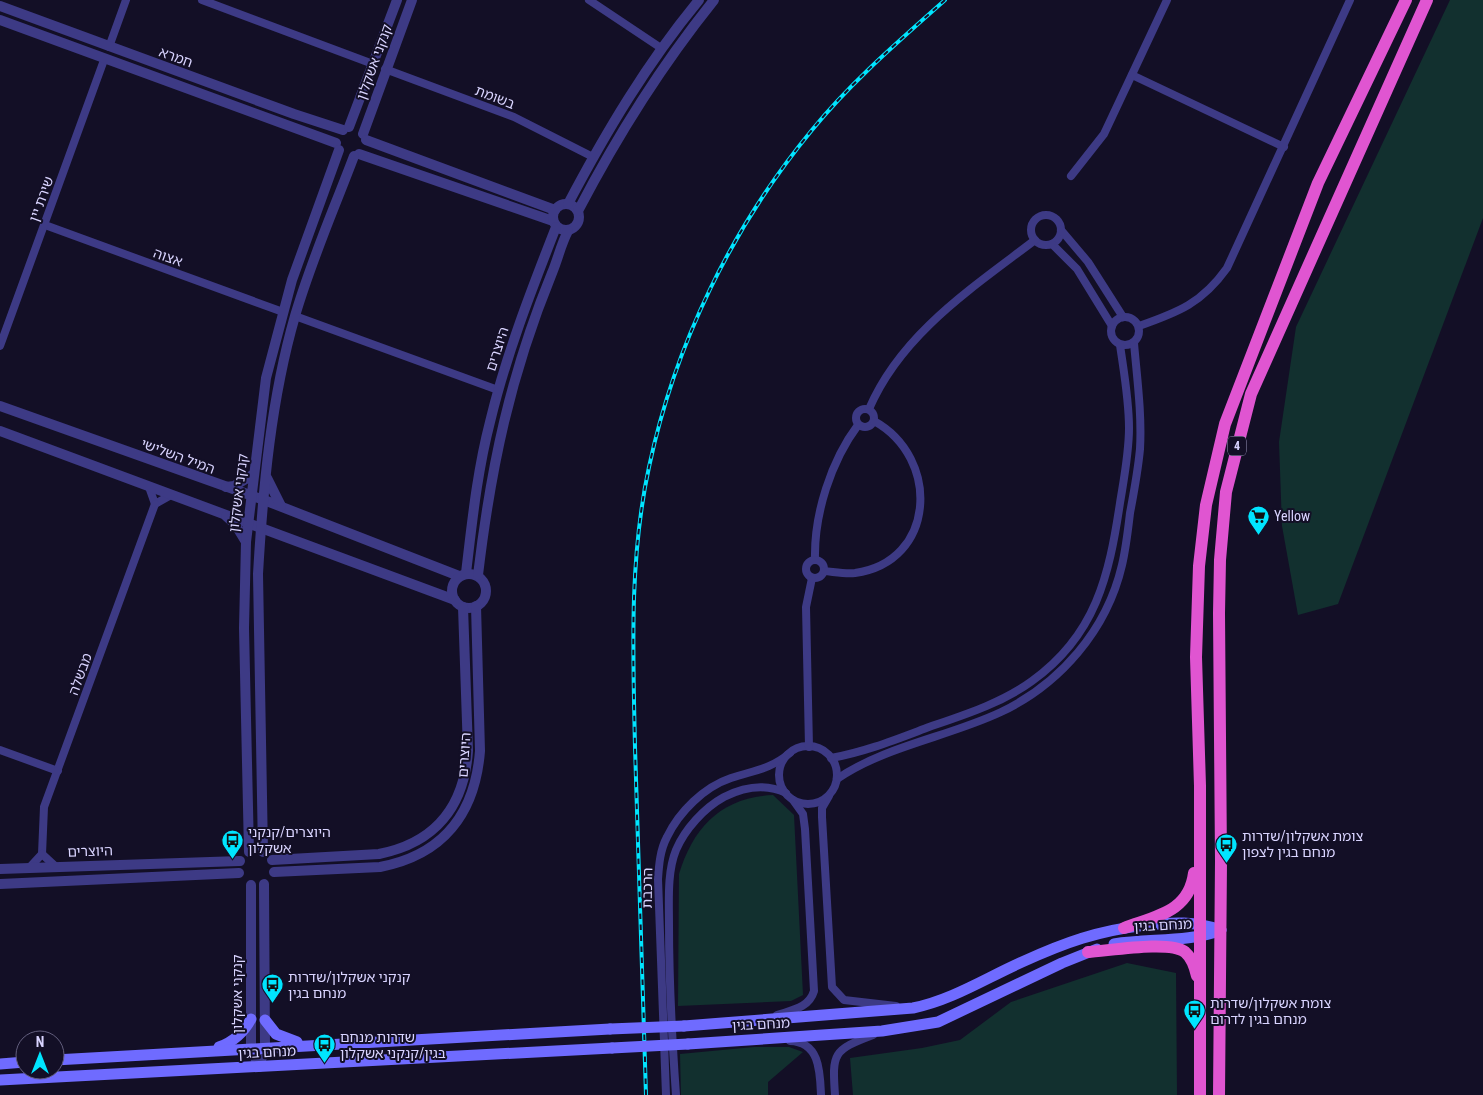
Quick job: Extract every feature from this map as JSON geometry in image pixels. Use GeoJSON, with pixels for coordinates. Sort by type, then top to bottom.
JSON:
{"type":"FeatureCollection","features":[{"type":"Feature","properties":{"kind":"highway","name":"4"},"geometry":{"type":"LineString","coordinates":[[1200,1095],[1200,826],[1196,657],[1199,566],[1206,505],[1225,424],[1318,183],[1406,0]]}},
{"type":"Feature","properties":{"kind":"highway","name":"4"},"geometry":{"type":"LineString","coordinates":[[1220,1095],[1221,930],[1218,622],[1220,560],[1226,492],[1251,394],[1427,0]]}},
{"type":"Feature","properties":{"kind":"highway"},"geometry":{"type":"LineString","coordinates":[[1124,928],[1161,914],[1178,905],[1187,897],[1192,886],[1200,826]]}},
{"type":"Feature","properties":{"kind":"highway"},"geometry":{"type":"LineString","coordinates":[[1088,952],[1160,947],[1176,948],[1185,952],[1194,965],[1200,990]]}},
{"type":"Feature","properties":{"kind":"main road","name":"מנחם בגין"},"geometry":{"type":"LineString","coordinates":[[65,1059],[314,1044],[684,1026],[913,1008],[935,1004],[1022,962],[1091,934],[1124,928],[1200,923],[1221,930]]}},
{"type":"Feature","properties":{"kind":"main road","name":"מנחם בגין"},"geometry":{"type":"LineString","coordinates":[[0,1080],[688,1044],[882,1031],[938,1022],[1088,952],[1112,944],[1200,938],[1221,930]]}},
{"type":"Feature","properties":{"kind":"main road"},"geometry":{"type":"LineString","coordinates":[[212,1050],[226,1045],[237,1037],[246,1028],[250,1019]]}},
{"type":"Feature","properties":{"kind":"main road"},"geometry":{"type":"LineString","coordinates":[[265,1020],[276,1034],[297,1042],[314,1044]]}},
{"type":"Feature","properties":{"kind":"main road"},"geometry":{"type":"LineString","coordinates":[[0,1064],[15,1063]]}},
{"type":"Feature","properties":{"kind":"street"},"geometry":{"type":"LineString","coordinates":[[109,47],[126,0]]}},
{"type":"Feature","properties":{"kind":"street"},"geometry":{"type":"LineString","coordinates":[[202,0],[373,64]]}},
{"type":"Feature","properties":{"kind":"street","name":"קנקני אשקלון"},"geometry":{"type":"LineString","coordinates":[[346,128],[397,0]]}},
{"type":"Feature","properties":{"kind":"street","name":"קנקני אשקלון"},"geometry":{"type":"LineString","coordinates":[[365,137],[385,69],[412,0]]}},
{"type":"Feature","properties":{"kind":"street"},"geometry":{"type":"LineString","coordinates":[[588,0],[661,48]]}},
{"type":"Feature","properties":{"kind":"street"},"geometry":{"type":"LineString","coordinates":[[568,204],[593,157],[661,48],[698,0]]}},
{"type":"Feature","properties":{"kind":"street"},"geometry":{"type":"LineString","coordinates":[[555,219],[357,155],[346,155],[338,146],[338,135],[346,128],[357,128],[365,137],[555,219],[568,231],[576,227],[579,222],[578,211],[602,167],[662,68],[714,0]]}},
{"type":"Feature","properties":{"kind":"street"},"geometry":{"type":"LineString","coordinates":[[1071,176],[1104,134],[1167,0]]}},
{"type":"Feature","properties":{"kind":"street"},"geometry":{"type":"LineString","coordinates":[[1139,326],[1172,315],[1192,305],[1217,281],[1239,243],[1350,0]]}},
{"type":"Feature","properties":{"kind":"street","name":"חמרא"},"geometry":{"type":"LineString","coordinates":[[0,6],[294,114],[346,128]]}},
{"type":"Feature","properties":{"kind":"street","name":"חמרא"},"geometry":{"type":"LineString","coordinates":[[0,20],[338,146]]}},
{"type":"Feature","properties":{"kind":"street","name":"שירת יין"},"geometry":{"type":"LineString","coordinates":[[0,346],[104,60]]}},
{"type":"Feature","properties":{"kind":"street","name":"בשומת"},"geometry":{"type":"LineString","coordinates":[[385,69],[514,118],[593,157]]}},
{"type":"Feature","properties":{"kind":"street"},"geometry":{"type":"LineString","coordinates":[[1132,75],[1284,147]]}},
{"type":"Feature","properties":{"kind":"street"},"geometry":{"type":"LineString","coordinates":[[357,155],[364,148],[365,137]]}},
{"type":"Feature","properties":{"kind":"street","name":"קנקני אשקלון"},"geometry":{"type":"LineString","coordinates":[[249,852],[244,628],[246,542],[251,496],[266,378],[283,312],[338,146]]}},
{"type":"Feature","properties":{"kind":"street","name":"קנקני אשקלון"},"geometry":{"type":"LineString","coordinates":[[263,852],[258,646],[260,528],[279,381],[295,316],[357,155]]}},
{"type":"Feature","properties":{"kind":"street"},"geometry":{"type":"LineString","coordinates":[[555,219],[561,205],[568,204],[578,211]]}},
{"type":"Feature","properties":{"kind":"street"},"geometry":{"type":"LineString","coordinates":[[1061,230],[1060,236],[1052,244],[1040,244],[1035,240],[1031,230],[1032,225],[1040,217],[1052,217],[1057,220],[1061,230],[1088,262],[1123,317]]}},
{"type":"Feature","properties":{"kind":"street","name":"היוצרים"},"geometry":{"type":"LineString","coordinates":[[462,575],[476,491],[498,390],[555,219]]}},
{"type":"Feature","properties":{"kind":"street","name":"אצוה"},"geometry":{"type":"LineString","coordinates":[[45,225],[283,312]]}},
{"type":"Feature","properties":{"kind":"street","name":"היוצרים"},"geometry":{"type":"LineString","coordinates":[[478,576],[488,493],[501,427],[534,318],[568,231]]}},
{"type":"Feature","properties":{"kind":"street"},"geometry":{"type":"LineString","coordinates":[[869,409],[879,385],[914,339],[957,298],[1035,240]]}},
{"type":"Feature","properties":{"kind":"street"},"geometry":{"type":"LineString","coordinates":[[1052,244],[1077,269],[1112,326],[1112,337],[1120,345],[1126,346],[1134,343],[1139,337],[1139,326],[1131,318],[1123,317],[1115,321],[1112,326]]}},
{"type":"Feature","properties":{"kind":"street"},"geometry":{"type":"LineString","coordinates":[[295,316],[498,390]]}},
{"type":"Feature","properties":{"kind":"street"},"geometry":{"type":"LineString","coordinates":[[913,1008],[844,1000],[832,987],[822,808],[837,780],[862,763],[967,725],[1016,704],[1059,673],[1090,637],[1107,606],[1122,566],[1137,472],[1140,427],[1134,343]]}},
{"type":"Feature","properties":{"kind":"street"},"geometry":{"type":"LineString","coordinates":[[831,758],[855,754],[963,715],[1010,695],[1051,666],[1072,644],[1097,602],[1111,562],[1115,539],[1128,449],[1129,428],[1128,402],[1120,345]]}},
{"type":"Feature","properties":{"kind":"street","name":"המיל השלישי"},"geometry":{"type":"LineString","coordinates":[[0,406],[281,506],[462,575]]}},
{"type":"Feature","properties":{"kind":"street"},"geometry":{"type":"LineString","coordinates":[[869,409],[874,414],[874,422]]}},
{"type":"Feature","properties":{"kind":"street"},"geometry":{"type":"LineString","coordinates":[[815,559],[822,562],[824,571],[819,578],[812,578],[806,573],[806,566],[815,559],[816,534],[826,491],[844,447],[858,425],[856,418],[858,412],[869,409]]}},
{"type":"Feature","properties":{"kind":"street"},"geometry":{"type":"LineString","coordinates":[[858,425],[865,427],[874,422]]}},
{"type":"Feature","properties":{"kind":"street"},"geometry":{"type":"LineString","coordinates":[[824,571],[856,573],[882,563],[903,547],[916,525],[921,498],[918,472],[903,445],[891,432],[874,422]]}},
{"type":"Feature","properties":{"kind":"street"},"geometry":{"type":"LineString","coordinates":[[0,431],[455,600],[463,607],[476,606],[484,600],[487,589],[485,582],[478,576],[462,575],[452,589],[455,600]]}},
{"type":"Feature","properties":{"kind":"street"},"geometry":{"type":"LineString","coordinates":[[224,487],[234,486],[254,474]]}},
{"type":"Feature","properties":{"kind":"street"},"geometry":{"type":"LineString","coordinates":[[267,476],[281,506]]}},
{"type":"Feature","properties":{"kind":"street"},"geometry":{"type":"LineString","coordinates":[[149,487],[155,504],[171,495]]}},
{"type":"Feature","properties":{"kind":"street","name":"מבשלה"},"geometry":{"type":"LineString","coordinates":[[42,854],[43,814],[155,504]]}},
{"type":"Feature","properties":{"kind":"street"},"geometry":{"type":"LineString","coordinates":[[223,514],[235,524],[246,542]]}},
{"type":"Feature","properties":{"kind":"street"},"geometry":{"type":"LineString","coordinates":[[260,546],[271,540],[286,537]]}},
{"type":"Feature","properties":{"kind":"street"},"geometry":{"type":"LineString","coordinates":[[809,747],[806,607],[812,578]]}},
{"type":"Feature","properties":{"kind":"street","name":"היוצרים"},"geometry":{"type":"LineString","coordinates":[[274,872],[396,864],[414,857],[432,846],[448,833],[463,814],[473,794],[478,774],[480,752],[476,606]]}},
{"type":"Feature","properties":{"kind":"street","name":"היוצרים"},"geometry":{"type":"LineString","coordinates":[[272,860],[393,852],[425,837],[453,807],[462,790],[468,751],[463,607]]}},
{"type":"Feature","properties":{"kind":"street"},"geometry":{"type":"LineString","coordinates":[[761,1020],[804,1006],[812,1000],[814,991],[803,814],[781,785],[780,768],[790,753],[796,749],[809,747],[824,751],[831,758],[836,768],[837,780]]}},
{"type":"Feature","properties":{"kind":"street"},"geometry":{"type":"LineString","coordinates":[[0,750],[58,771]]}},
{"type":"Feature","properties":{"kind":"street","name":"הרכבת"},"geometry":{"type":"LineString","coordinates":[[666,1095],[658,879],[660,857],[666,838],[681,815],[714,786],[774,766],[790,753]]}},
{"type":"Feature","properties":{"kind":"street","name":"הרכבת"},"geometry":{"type":"LineString","coordinates":[[676,1095],[669,905],[671,872],[676,850],[698,818],[717,801],[733,792],[762,786],[786,793]]}},
{"type":"Feature","properties":{"kind":"street"},"geometry":{"type":"LineString","coordinates":[[793,800],[812,804],[829,796]]}},
{"type":"Feature","properties":{"kind":"street"},"geometry":{"type":"LineString","coordinates":[[249,852],[263,852],[272,860],[274,872],[264,884],[251,885],[240,874],[240,861],[249,852]]}},
{"type":"Feature","properties":{"kind":"street"},"geometry":{"type":"LineString","coordinates":[[30,867],[42,854],[54,866]]}},
{"type":"Feature","properties":{"kind":"street","name":"היוצרים"},"geometry":{"type":"LineString","coordinates":[[0,869],[240,861]]}},
{"type":"Feature","properties":{"kind":"street","name":"היוצרים"},"geometry":{"type":"LineString","coordinates":[[0,884],[240,874]]}},
{"type":"Feature","properties":{"kind":"street","name":"קנקני אשקלון"},"geometry":{"type":"LineString","coordinates":[[259,1067],[265,1047],[264,884]]}},
{"type":"Feature","properties":{"kind":"street","name":"קנקני אשקלון"},"geometry":{"type":"LineString","coordinates":[[251,885],[250,1048],[259,1067]]}},
{"type":"Feature","properties":{"kind":"street"},"geometry":{"type":"LineString","coordinates":[[836,1095],[833,1063],[836,1057],[846,1046],[882,1031]]}},
{"type":"Feature","properties":{"kind":"street"},"geometry":{"type":"LineString","coordinates":[[758,1039],[796,1041],[807,1046],[818,1060],[821,1095]]}},
{"type":"Feature","properties":{"kind":"green space"},"geometry":{"type":"Polygon","coordinates":[[[1450,0],[1483,0],[1483,218],[1338,604],[1298,615],[1282,526],[1279,442],[1296,327],[1450,0]]]}},
{"type":"Feature","properties":{"kind":"green space"},"geometry":{"type":"Polygon","coordinates":[[[773,795],[794,815],[803,995],[791,1001],[678,1006],[679,874],[685,857],[701,829],[725,808],[755,797],[773,795]]]}},
{"type":"Feature","properties":{"kind":"green space"},"geometry":{"type":"Polygon","coordinates":[[[1127,963],[1176,973],[1177,1095],[853,1095],[850,1058],[922,1048],[960,1040],[1011,1002],[1127,963]]]}},
{"type":"Feature","properties":{"kind":"green space"},"geometry":{"type":"Polygon","coordinates":[[[754,1047],[789,1047],[803,1052],[768,1082],[768,1095],[681,1095],[680,1054],[754,1047]]]}},
{"type":"Feature","properties":{"kind":"railway"},"geometry":{"type":"LineString","coordinates":[[646,1095],[635,747],[634,607],[638,536],[649,467],[660,421],[674,376],[710,289],[756,206],[783,167],[827,112],[876,62],[945,0]]}},
{"type":"Feature","properties":{"kind":"place","name":"Yellow"},"geometry":{"type":"Point","coordinates":[1258,535]}},
{"type":"Feature","properties":{"kind":"place","name":"היוצרים/קנקני אשקלון"},"geometry":{"type":"Point","coordinates":[232,859]}},
{"type":"Feature","properties":{"kind":"place","name":"צומת אשקלון/שדרות מנחם בגין לצפון"},"geometry":{"type":"Point","coordinates":[1226,863]}},
{"type":"Feature","properties":{"kind":"place","name":"קנקני אשקלון/שדרות מנחם בגין"},"geometry":{"type":"Point","coordinates":[272,1004]}},
{"type":"Feature","properties":{"kind":"place","name":"צומת אשקלון/שדרות מנחם בגין לדרום"},"geometry":{"type":"Point","coordinates":[1194,1030]}},
{"type":"Feature","properties":{"kind":"place","name":"שדרות מנחם בגין/קנקני אשקלון"},"geometry":{"type":"Point","coordinates":[324,1064]}}]}
